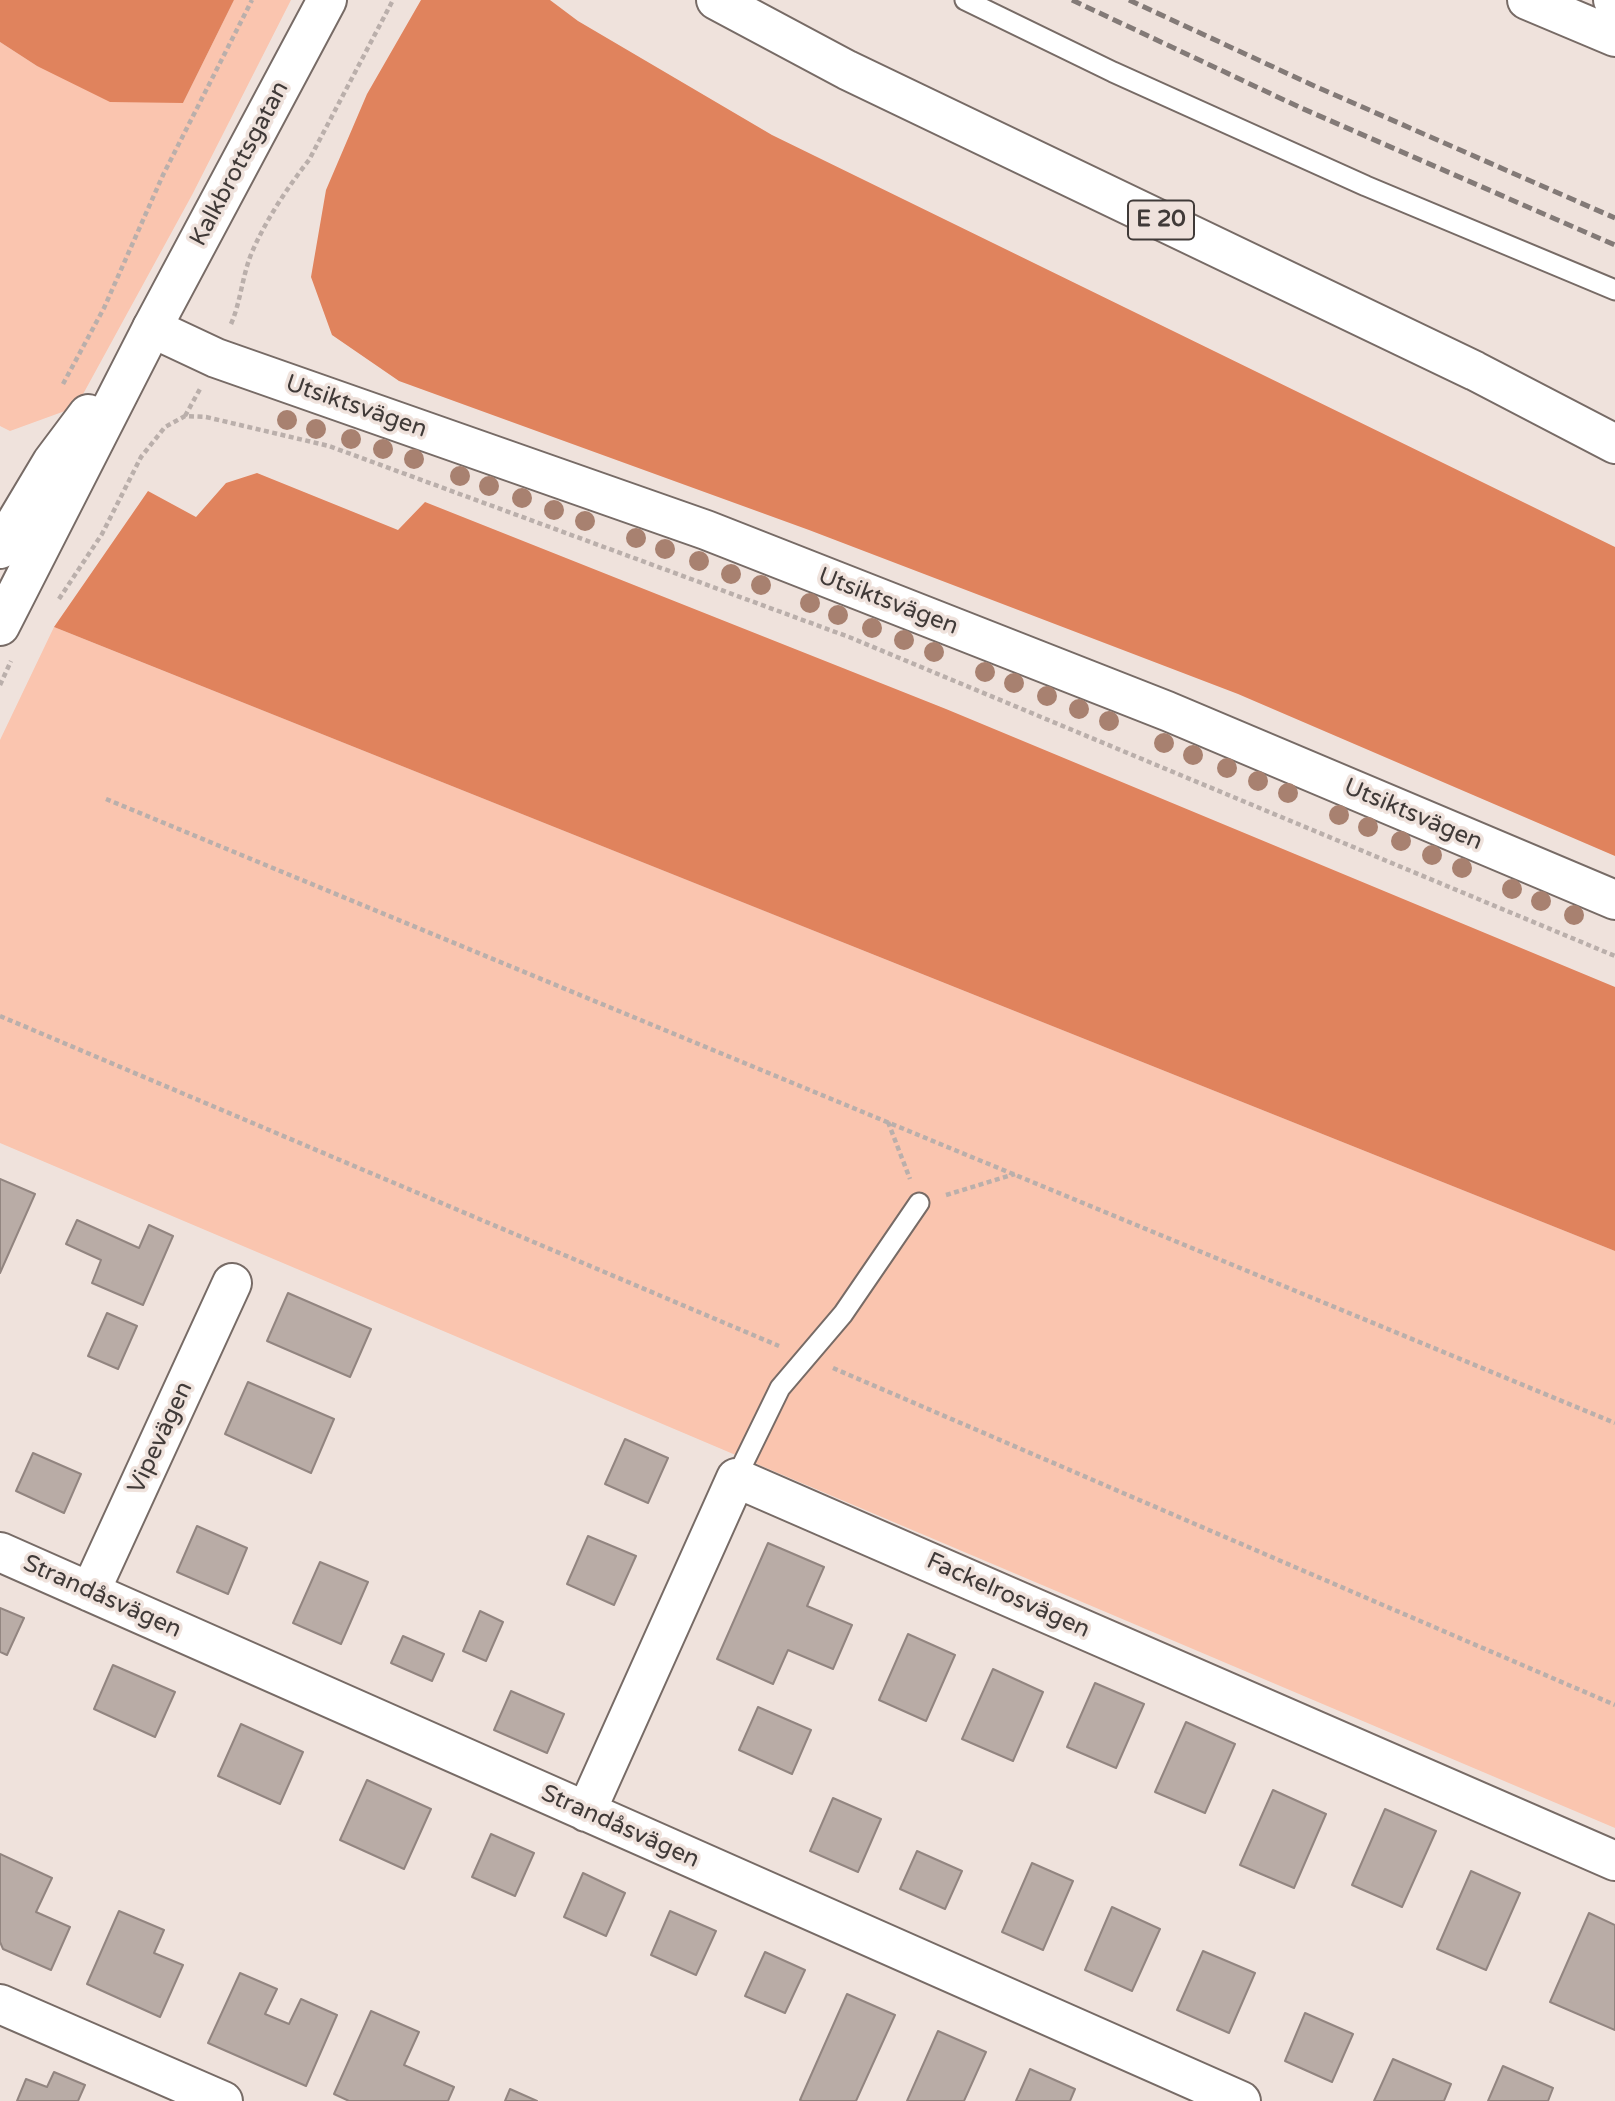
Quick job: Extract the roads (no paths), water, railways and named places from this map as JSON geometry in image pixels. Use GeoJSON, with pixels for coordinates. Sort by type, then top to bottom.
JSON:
{"type":"FeatureCollection","features":[{"type":"Feature","properties":{"kind":"main road","name":"Kalkbrottsgatan"},"geometry":{"type":"LineString","coordinates":[[6,642],[152,328],[327,0]]}},
{"type":"Feature","properties":{"kind":"main road","name":"E 20"},"geometry":{"type":"LineString","coordinates":[[716,0],[847,70],[1475,371],[1615,444]]}},
{"type":"Feature","properties":{"kind":"main road"},"geometry":{"type":"LineString","coordinates":[[1527,0],[1615,37]]}},
{"type":"Feature","properties":{"kind":"main road","name":"Kalkbrottsgatan"},"geometry":{"type":"LineString","coordinates":[[0,549],[52,462],[152,328]]}},
{"type":"Feature","properties":{"kind":"main road","name":"Utsiktsvägen"},"geometry":{"type":"LineString","coordinates":[[152,328],[216,358],[706,530],[1167,711],[1615,900]]}},
{"type":"Feature","properties":{"kind":"main road","name":"Vipevägen"},"geometry":{"type":"LineString","coordinates":[[90,1592],[232,1283]]}},
{"type":"Feature","properties":{"kind":"main road"},"geometry":{"type":"LineString","coordinates":[[586,1812],[736,1478]]}},
{"type":"Feature","properties":{"kind":"main road","name":"Fackelrosvägen"},"geometry":{"type":"LineString","coordinates":[[736,1478],[1615,1861]]}},
{"type":"Feature","properties":{"kind":"main road","name":"Strandåsvägen"},"geometry":{"type":"LineString","coordinates":[[0,1552],[1241,2101]]}},
{"type":"Feature","properties":{"kind":"main road"},"geometry":{"type":"LineString","coordinates":[[0,2004],[223,2101]]}},
{"type":"Feature","properties":{"kind":"lane"},"geometry":{"type":"LineString","coordinates":[[965,0],[1113,72],[1366,186],[1615,290]]}},
{"type":"Feature","properties":{"kind":"lane"},"geometry":{"type":"LineString","coordinates":[[736,1478],[780,1388],[844,1314],[919,1203]]}},
{"type":"Feature","properties":{"kind":"railway"},"geometry":{"type":"LineString","coordinates":[[1072,0],[1299,107],[1615,245]]}},
{"type":"Feature","properties":{"kind":"railway"},"geometry":{"type":"LineString","coordinates":[[1129,0],[1310,84],[1615,218]]}}]}
